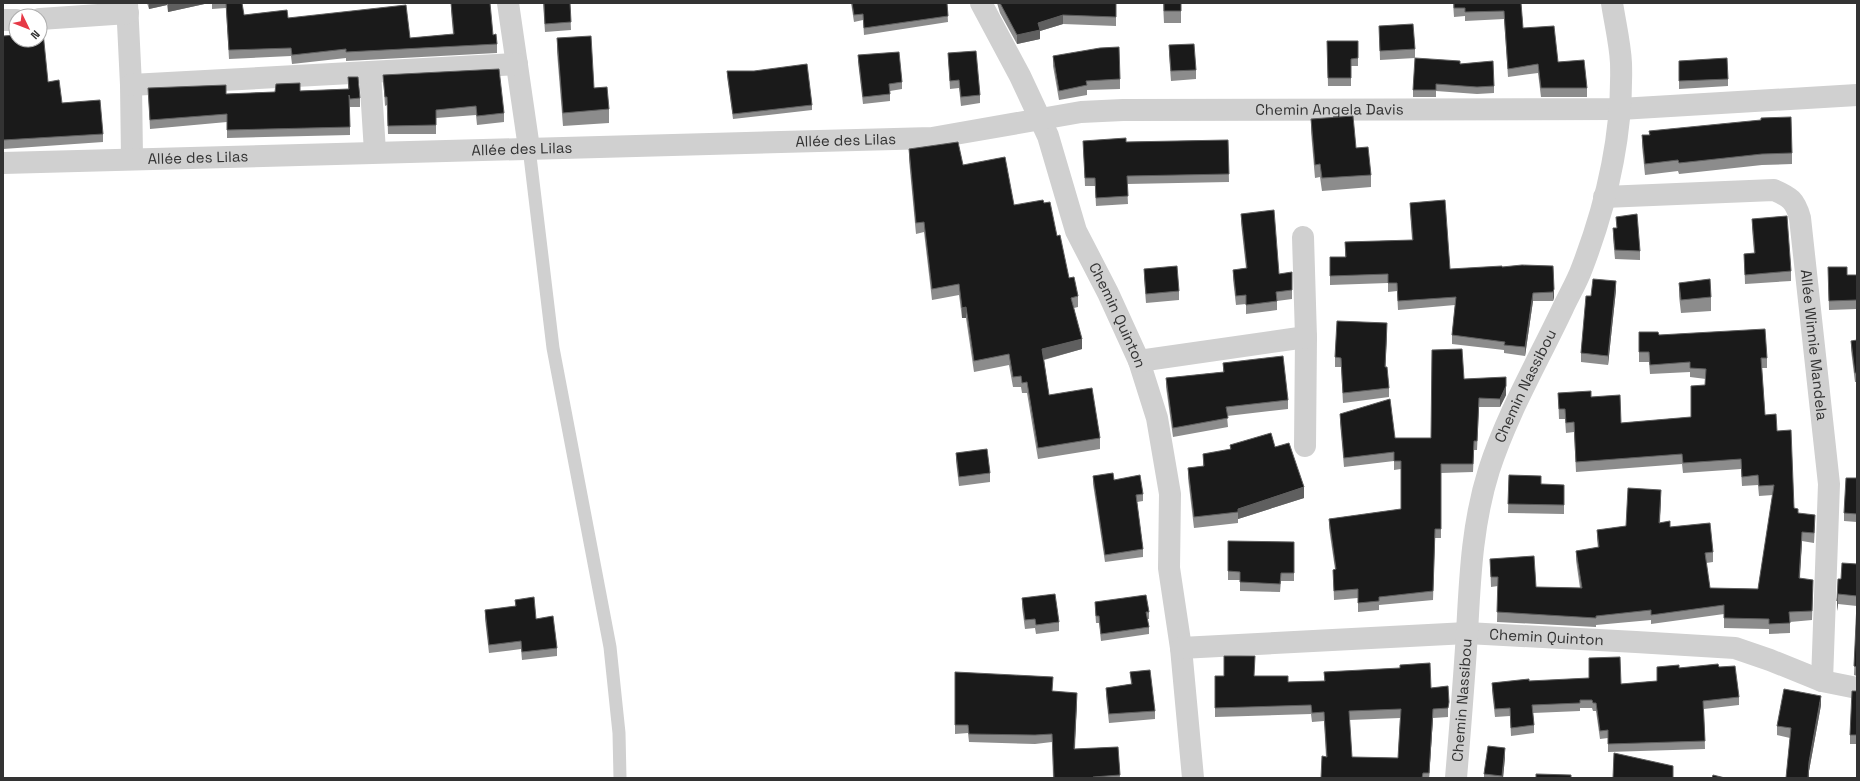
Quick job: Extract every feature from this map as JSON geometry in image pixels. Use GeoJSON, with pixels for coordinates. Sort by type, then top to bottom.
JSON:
{"type":"FeatureCollection","features":[{"type":"Feature","properties":{"kind":"street"},"geometry":{"type":"LineString","coordinates":[[508,3],[528,148]]}},
{"type":"Feature","properties":{"kind":"street","name":"Chemin Quinton"},"geometry":{"type":"LineString","coordinates":[[981,3],[1020,76],[1048,136],[1076,231],[1108,293],[1140,361],[1157,418],[1166,463],[1170,494],[1169,568],[1181,648],[1193,778]]}},
{"type":"Feature","properties":{"kind":"street","name":"Chemin Nassibou"},"geometry":{"type":"LineString","coordinates":[[1456,778],[1467,634],[1469,578],[1476,525],[1490,468],[1507,424],[1582,268],[1615,156],[1620,110],[1621,62],[1612,3]]}},
{"type":"Feature","properties":{"kind":"street"},"geometry":{"type":"LineString","coordinates":[[48,18],[127,8],[131,86],[132,158]]}},
{"type":"Feature","properties":{"kind":"street"},"geometry":{"type":"LineString","coordinates":[[131,86],[517,64]]}},
{"type":"Feature","properties":{"kind":"street"},"geometry":{"type":"LineString","coordinates":[[370,72],[375,152]]}},
{"type":"Feature","properties":{"kind":"street","name":"Chemin Angela Davis"},"geometry":{"type":"LineString","coordinates":[[1039,119],[1081,112],[1123,110],[1620,110],[1857,95]]}},
{"type":"Feature","properties":{"kind":"street","name":"Allée des Lilas"},"geometry":{"type":"LineString","coordinates":[[3,163],[132,158],[932,138],[1039,119]]}},
{"type":"Feature","properties":{"kind":"street","name":"Allée Winnie Mandela"},"geometry":{"type":"LineString","coordinates":[[1604,197],[1774,190],[1789,196],[1797,206],[1800,218],[1829,484],[1822,681]]}},
{"type":"Feature","properties":{"kind":"street"},"geometry":{"type":"LineString","coordinates":[[1302,237],[1306,337],[1305,446]]}},
{"type":"Feature","properties":{"kind":"street"},"geometry":{"type":"LineString","coordinates":[[1140,361],[1306,337]]}},
{"type":"Feature","properties":{"kind":"street","name":"Chemin Quinton"},"geometry":{"type":"LineString","coordinates":[[1181,648],[1467,634],[1735,648],[1822,681],[1857,688]]}},
{"type":"Feature","properties":{"kind":"lane"},"geometry":{"type":"LineString","coordinates":[[528,148],[553,348],[610,647],[619,733],[620,778]]}},
{"type":"Feature","properties":{"kind":"building"},"geometry":{"type":"Polygon","coordinates":[[[226,3],[242,3],[244,15],[287,10],[288,18],[406,5],[410,38],[454,34],[451,3],[490,3],[493,35],[496,34],[497,44],[346,52],[346,49],[292,55],[291,48],[229,50],[226,3]]]}},
{"type":"Feature","properties":{"kind":"building"},"geometry":{"type":"Polygon","coordinates":[[[544,3],[570,3],[571,22],[545,24],[544,3]]]}},
{"type":"Feature","properties":{"kind":"building"},"geometry":{"type":"Polygon","coordinates":[[[852,3],[947,3],[948,16],[864,28],[863,14],[854,15],[852,3]]]}},
{"type":"Feature","properties":{"kind":"building"},"geometry":{"type":"Polygon","coordinates":[[[1000,3],[1116,3],[1116,17],[1063,15],[1038,23],[1040,30],[1017,35],[1000,3]]]}},
{"type":"Feature","properties":{"kind":"building"},"geometry":{"type":"Polygon","coordinates":[[[1164,3],[1181,3],[1181,11],[1164,11],[1164,3]]]}},
{"type":"Feature","properties":{"kind":"building"},"geometry":{"type":"Polygon","coordinates":[[[1454,3],[1521,3],[1523,28],[1554,26],[1558,62],[1584,60],[1587,88],[1541,88],[1538,64],[1508,69],[1504,11],[1465,12],[1465,8],[1454,8],[1454,3]]]}},
{"type":"Feature","properties":{"kind":"building"},"geometry":{"type":"Polygon","coordinates":[[[1413,24],[1415,49],[1380,51],[1379,26],[1413,24]]]}},
{"type":"Feature","properties":{"kind":"building"},"geometry":{"type":"Polygon","coordinates":[[[3,36],[8,36],[8,48],[45,48],[48,82],[59,80],[62,103],[100,100],[103,134],[3,140],[3,36]]]}},
{"type":"Feature","properties":{"kind":"building"},"geometry":{"type":"Polygon","coordinates":[[[591,36],[594,88],[607,87],[609,109],[563,113],[557,38],[591,36]]]}},
{"type":"Feature","properties":{"kind":"building"},"geometry":{"type":"Polygon","coordinates":[[[1327,41],[1358,41],[1358,58],[1351,59],[1351,78],[1328,78],[1327,41]]]}},
{"type":"Feature","properties":{"kind":"building"},"geometry":{"type":"Polygon","coordinates":[[[1194,44],[1196,70],[1171,71],[1169,45],[1194,44]]]}},
{"type":"Feature","properties":{"kind":"building"},"geometry":{"type":"Polygon","coordinates":[[[1119,47],[1120,79],[1086,81],[1087,85],[1059,91],[1053,56],[1100,48],[1119,47]]]}},
{"type":"Feature","properties":{"kind":"building"},"geometry":{"type":"Polygon","coordinates":[[[976,51],[980,95],[961,97],[959,80],[950,81],[948,53],[976,51]]]}},
{"type":"Feature","properties":{"kind":"building"},"geometry":{"type":"Polygon","coordinates":[[[899,52],[902,82],[889,84],[890,94],[863,97],[858,55],[899,52]]]}},
{"type":"Feature","properties":{"kind":"building"},"geometry":{"type":"Polygon","coordinates":[[[1415,58],[1460,61],[1460,64],[1493,61],[1494,86],[1477,87],[1436,84],[1436,90],[1413,90],[1415,58]]]}},
{"type":"Feature","properties":{"kind":"building"},"geometry":{"type":"Polygon","coordinates":[[[1727,58],[1728,79],[1679,81],[1679,61],[1727,58]]]}},
{"type":"Feature","properties":{"kind":"building"},"geometry":{"type":"Polygon","coordinates":[[[807,64],[812,105],[733,114],[727,71],[754,71],[807,64]]]}},
{"type":"Feature","properties":{"kind":"building"},"geometry":{"type":"Polygon","coordinates":[[[499,69],[504,113],[477,116],[476,106],[436,110],[436,125],[388,126],[387,97],[385,97],[383,75],[499,69]]]}},
{"type":"Feature","properties":{"kind":"building"},"geometry":{"type":"Polygon","coordinates":[[[348,77],[358,77],[360,98],[350,99],[349,95],[350,127],[227,130],[227,114],[150,120],[148,88],[226,85],[226,94],[275,92],[276,84],[300,83],[300,91],[349,89],[348,77]]]}},
{"type":"Feature","properties":{"kind":"building"},"geometry":{"type":"Polygon","coordinates":[[[1353,116],[1356,148],[1368,147],[1371,175],[1322,178],[1320,164],[1315,165],[1311,119],[1353,116]]]}},
{"type":"Feature","properties":{"kind":"building"},"geometry":{"type":"Polygon","coordinates":[[[1791,117],[1792,153],[1762,154],[1679,163],[1678,160],[1645,164],[1642,135],[1650,135],[1649,131],[1761,120],[1761,118],[1791,117]]]}},
{"type":"Feature","properties":{"kind":"building"},"geometry":{"type":"Polygon","coordinates":[[[1126,138],[1126,142],[1228,140],[1229,174],[1127,176],[1128,196],[1096,198],[1095,178],[1085,178],[1083,141],[1126,138]]]}},
{"type":"Feature","properties":{"kind":"building"},"geometry":{"type":"Polygon","coordinates":[[[958,142],[963,165],[1005,157],[1014,205],[1043,200],[1044,203],[1050,202],[1057,236],[1060,235],[1069,278],[1074,277],[1078,296],[1071,298],[1082,339],[1042,349],[1049,395],[1092,388],[1100,438],[1038,448],[1027,382],[1022,383],[1021,376],[1013,377],[1009,354],[974,361],[966,307],[962,308],[959,284],[932,289],[924,222],[916,223],[909,149],[958,142]]]}},
{"type":"Feature","properties":{"kind":"building"},"geometry":{"type":"Polygon","coordinates":[[[1445,200],[1450,269],[1522,265],[1553,266],[1553,292],[1533,293],[1525,347],[1504,345],[1505,342],[1452,335],[1456,297],[1398,301],[1397,283],[1388,283],[1388,274],[1330,276],[1330,257],[1346,257],[1345,242],[1413,240],[1410,203],[1445,200]]]}},
{"type":"Feature","properties":{"kind":"building"},"geometry":{"type":"Polygon","coordinates":[[[1274,210],[1279,274],[1292,272],[1292,290],[1276,292],[1277,301],[1246,305],[1246,295],[1236,296],[1233,270],[1247,268],[1241,214],[1274,210]]]}},
{"type":"Feature","properties":{"kind":"building"},"geometry":{"type":"Polygon","coordinates":[[[1637,214],[1640,251],[1615,250],[1613,228],[1617,228],[1616,217],[1637,214]]]}},
{"type":"Feature","properties":{"kind":"building"},"geometry":{"type":"Polygon","coordinates":[[[1787,216],[1791,271],[1745,275],[1744,254],[1755,253],[1752,219],[1787,216]]]}},
{"type":"Feature","properties":{"kind":"building"},"geometry":{"type":"Polygon","coordinates":[[[1177,266],[1179,291],[1146,294],[1144,269],[1177,266]]]}},
{"type":"Feature","properties":{"kind":"building"},"geometry":{"type":"Polygon","coordinates":[[[1828,267],[1847,267],[1847,275],[1857,275],[1857,300],[1829,301],[1828,267]]]}},
{"type":"Feature","properties":{"kind":"building"},"geometry":{"type":"Polygon","coordinates":[[[1593,279],[1616,281],[1608,356],[1581,353],[1586,296],[1591,296],[1593,279]]]}},
{"type":"Feature","properties":{"kind":"building"},"geometry":{"type":"Polygon","coordinates":[[[1710,279],[1711,297],[1681,300],[1679,283],[1710,279]]]}},
{"type":"Feature","properties":{"kind":"building"},"geometry":{"type":"Polygon","coordinates":[[[1337,321],[1387,323],[1385,367],[1387,367],[1389,388],[1343,393],[1341,358],[1335,357],[1337,321]]]}},
{"type":"Feature","properties":{"kind":"building"},"geometry":{"type":"Polygon","coordinates":[[[1765,329],[1767,358],[1761,358],[1765,415],[1776,414],[1777,431],[1791,430],[1794,508],[1798,509],[1798,513],[1815,515],[1814,533],[1802,532],[1799,578],[1813,580],[1812,611],[1789,612],[1790,623],[1769,624],[1769,619],[1724,618],[1724,605],[1651,615],[1651,610],[1596,616],[1596,618],[1497,612],[1498,577],[1491,577],[1490,559],[1534,556],[1536,587],[1582,588],[1576,551],[1599,547],[1597,530],[1626,526],[1628,488],[1661,490],[1659,523],[1670,521],[1670,527],[1710,523],[1713,552],[1705,553],[1710,588],[1758,589],[1774,485],[1759,486],[1758,475],[1742,477],[1741,459],[1683,463],[1682,454],[1576,462],[1574,422],[1566,423],[1565,409],[1559,409],[1558,393],[1591,391],[1591,397],[1620,395],[1621,423],[1691,417],[1691,386],[1705,385],[1706,369],[1690,368],[1690,362],[1650,365],[1649,352],[1639,352],[1639,332],[1658,332],[1659,335],[1765,329]]]}},
{"type":"Feature","properties":{"kind":"building"},"geometry":{"type":"Polygon","coordinates":[[[1857,340],[1857,373],[1855,373],[1851,341],[1857,340]]]}},
{"type":"Feature","properties":{"kind":"building"},"geometry":{"type":"Polygon","coordinates":[[[1462,349],[1464,379],[1506,377],[1506,386],[1500,399],[1479,398],[1477,441],[1474,441],[1473,464],[1441,464],[1441,529],[1435,529],[1433,591],[1379,597],[1379,601],[1358,603],[1358,589],[1334,591],[1333,570],[1336,569],[1329,519],[1401,509],[1401,461],[1394,461],[1394,452],[1344,458],[1340,414],[1390,399],[1395,438],[1431,438],[1432,350],[1462,349]]]}},
{"type":"Feature","properties":{"kind":"building"},"geometry":{"type":"Polygon","coordinates":[[[1283,356],[1288,400],[1226,407],[1228,418],[1173,428],[1166,378],[1224,372],[1223,363],[1283,356]]]}},
{"type":"Feature","properties":{"kind":"building"},"geometry":{"type":"Polygon","coordinates":[[[1271,433],[1275,447],[1289,443],[1304,487],[1238,509],[1238,512],[1194,517],[1188,468],[1204,466],[1203,454],[1231,449],[1230,445],[1271,433]]]}},
{"type":"Feature","properties":{"kind":"building"},"geometry":{"type":"Polygon","coordinates":[[[987,449],[990,473],[959,477],[956,453],[987,449]]]}},
{"type":"Feature","properties":{"kind":"building"},"geometry":{"type":"Polygon","coordinates":[[[1113,473],[1114,480],[1140,475],[1143,494],[1136,495],[1143,549],[1105,555],[1093,476],[1113,473]]]}},
{"type":"Feature","properties":{"kind":"building"},"geometry":{"type":"Polygon","coordinates":[[[1509,475],[1541,476],[1541,484],[1564,485],[1564,505],[1508,504],[1509,475]]]}},
{"type":"Feature","properties":{"kind":"building"},"geometry":{"type":"Polygon","coordinates":[[[1846,478],[1857,478],[1857,514],[1844,513],[1846,478]]]}},
{"type":"Feature","properties":{"kind":"building"},"geometry":{"type":"Polygon","coordinates":[[[1228,541],[1294,542],[1294,573],[1281,573],[1280,584],[1240,582],[1240,572],[1228,571],[1228,541]]]}},
{"type":"Feature","properties":{"kind":"building"},"geometry":{"type":"Polygon","coordinates":[[[1842,563],[1857,564],[1857,596],[1838,594],[1837,601],[1838,579],[1841,579],[1842,563]]]}},
{"type":"Feature","properties":{"kind":"building"},"geometry":{"type":"Polygon","coordinates":[[[1055,594],[1059,622],[1036,625],[1035,619],[1025,620],[1022,598],[1055,594]]]}},
{"type":"Feature","properties":{"kind":"building"},"geometry":{"type":"Polygon","coordinates":[[[1146,595],[1149,612],[1146,612],[1149,627],[1101,634],[1099,616],[1096,616],[1095,602],[1146,595]]]}},
{"type":"Feature","properties":{"kind":"building"},"geometry":{"type":"Polygon","coordinates":[[[534,597],[536,619],[553,616],[557,648],[522,652],[521,641],[489,645],[485,610],[516,606],[515,600],[534,597]]]}},
{"type":"Feature","properties":{"kind":"building"},"geometry":{"type":"Polygon","coordinates":[[[1857,603],[1857,667],[1854,666],[1857,603]]]}},
{"type":"Feature","properties":{"kind":"building"},"geometry":{"type":"Polygon","coordinates":[[[1224,656],[1255,656],[1254,676],[1288,676],[1288,682],[1325,681],[1324,672],[1400,668],[1400,665],[1430,663],[1431,688],[1448,686],[1449,702],[1448,708],[1433,709],[1429,773],[1423,773],[1422,778],[1321,778],[1322,756],[1327,757],[1324,712],[1312,713],[1311,705],[1215,708],[1215,676],[1224,676],[1224,656]],[[1401,709],[1349,711],[1352,757],[1398,758],[1401,709]]]}},
{"type":"Feature","properties":{"kind":"building"},"geometry":{"type":"Polygon","coordinates":[[[1620,657],[1621,684],[1657,681],[1657,667],[1679,665],[1679,668],[1718,664],[1719,667],[1735,666],[1739,697],[1703,701],[1705,741],[1608,744],[1608,730],[1600,731],[1596,703],[1593,703],[1592,700],[1580,700],[1580,703],[1532,705],[1534,725],[1511,728],[1510,708],[1495,709],[1492,683],[1529,679],[1529,681],[1589,678],[1589,658],[1620,657]]]}},
{"type":"Feature","properties":{"kind":"building"},"geometry":{"type":"Polygon","coordinates":[[[1150,670],[1155,711],[1109,714],[1106,688],[1132,684],[1130,672],[1150,670]]]}},
{"type":"Feature","properties":{"kind":"building"},"geometry":{"type":"Polygon","coordinates":[[[955,672],[1053,677],[1052,691],[1077,693],[1074,749],[1118,747],[1120,775],[1093,778],[1054,778],[1052,734],[969,734],[968,725],[955,725],[955,672]]]}},
{"type":"Feature","properties":{"kind":"building"},"geometry":{"type":"Polygon","coordinates":[[[1784,689],[1821,696],[1809,762],[1808,778],[1786,778],[1791,728],[1777,726],[1784,689]]]}},
{"type":"Feature","properties":{"kind":"building"},"geometry":{"type":"Polygon","coordinates":[[[1852,691],[1857,691],[1857,735],[1850,735],[1852,691]]]}},
{"type":"Feature","properties":{"kind":"building"},"geometry":{"type":"Polygon","coordinates":[[[1488,746],[1505,748],[1502,776],[1484,774],[1488,746]]]}},
{"type":"Feature","properties":{"kind":"building"},"geometry":{"type":"Polygon","coordinates":[[[1614,753],[1673,766],[1673,778],[1613,778],[1614,753]]]}},
{"type":"Feature","properties":{"kind":"building"},"geometry":{"type":"Polygon","coordinates":[[[1536,774],[1571,775],[1571,778],[1536,778],[1536,774]]]}},
{"type":"Feature","properties":{"kind":"building"},"geometry":{"type":"Polygon","coordinates":[[[1713,775],[1725,778],[1712,778],[1713,775]]]}}]}
